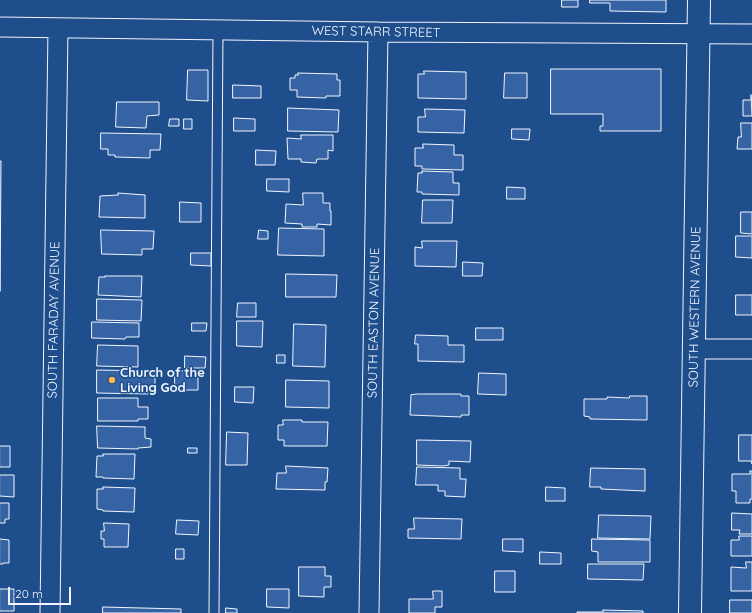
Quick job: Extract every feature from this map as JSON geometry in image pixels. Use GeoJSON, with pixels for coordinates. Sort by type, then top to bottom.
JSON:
{"type":"FeatureCollection","features":[{"type":"Feature","properties":{"kind":"main road","name":"SOUTH WESTERN AVENUE"},"geometry":{"type":"LineString","coordinates":[[690,613],[699,0]]}},
{"type":"Feature","properties":{"kind":"street","name":"WEST STARR STREET"},"geometry":{"type":"LineString","coordinates":[[0,27],[378,32],[752,34]]}},
{"type":"Feature","properties":{"kind":"street","name":"SOUTH FARADAY AVENUE"},"geometry":{"type":"LineString","coordinates":[[50,613],[58,28]]}},
{"type":"Feature","properties":{"kind":"street","name":"SOUTH EASTON AVENUE"},"geometry":{"type":"LineString","coordinates":[[369,613],[378,32]]}},
{"type":"Feature","properties":{"kind":"street"},"geometry":{"type":"LineString","coordinates":[[694,349],[752,349]]}},
{"type":"Feature","properties":{"kind":"lane"},"geometry":{"type":"LineString","coordinates":[[214,613],[218,30]]}},
{"type":"Feature","properties":{"kind":"building"},"geometry":{"type":"Polygon","coordinates":[[[562,0],[578,0],[578,7],[562,7],[562,0]]]}},
{"type":"Feature","properties":{"kind":"building"},"geometry":{"type":"Polygon","coordinates":[[[590,0],[666,0],[666,12],[610,11],[610,3],[590,3],[590,0]]]}},
{"type":"Feature","properties":{"kind":"building"},"geometry":{"type":"Polygon","coordinates":[[[551,69],[661,69],[661,131],[600,131],[600,126],[603,126],[603,114],[551,114],[551,69]]]}},
{"type":"Feature","properties":{"kind":"building"},"geometry":{"type":"Polygon","coordinates":[[[188,70],[208,70],[208,101],[187,100],[188,70]]]}},
{"type":"Feature","properties":{"kind":"building"},"geometry":{"type":"Polygon","coordinates":[[[424,71],[466,72],[466,99],[418,98],[418,74],[424,74],[424,71]]]}},
{"type":"Feature","properties":{"kind":"building"},"geometry":{"type":"Polygon","coordinates":[[[298,73],[337,74],[337,80],[340,80],[340,96],[326,96],[326,98],[297,97],[297,90],[290,90],[290,78],[295,78],[295,75],[298,75],[298,73]]]}},
{"type":"Feature","properties":{"kind":"building"},"geometry":{"type":"Polygon","coordinates":[[[505,73],[527,73],[527,98],[504,98],[505,73]]]}},
{"type":"Feature","properties":{"kind":"building"},"geometry":{"type":"Polygon","coordinates":[[[233,85],[261,86],[261,98],[233,98],[233,85]]]}},
{"type":"Feature","properties":{"kind":"building"},"geometry":{"type":"Polygon","coordinates":[[[751,95],[752,116],[743,116],[743,100],[751,100],[751,95]]]}},
{"type":"Feature","properties":{"kind":"building"},"geometry":{"type":"Polygon","coordinates":[[[117,102],[159,102],[159,115],[147,116],[146,128],[116,127],[117,102]]]}},
{"type":"Feature","properties":{"kind":"building"},"geometry":{"type":"Polygon","coordinates":[[[288,108],[339,110],[338,132],[288,131],[288,108]]]}},
{"type":"Feature","properties":{"kind":"building"},"geometry":{"type":"Polygon","coordinates":[[[425,109],[465,110],[464,133],[418,132],[418,117],[425,117],[425,109]]]}},
{"type":"Feature","properties":{"kind":"building"},"geometry":{"type":"Polygon","coordinates":[[[234,118],[255,119],[255,131],[234,131],[234,118]]]}},
{"type":"Feature","properties":{"kind":"building"},"geometry":{"type":"Polygon","coordinates":[[[170,119],[179,119],[179,126],[169,126],[170,119]]]}},
{"type":"Feature","properties":{"kind":"building"},"geometry":{"type":"Polygon","coordinates":[[[184,119],[192,119],[192,129],[184,129],[184,119]]]}},
{"type":"Feature","properties":{"kind":"building"},"geometry":{"type":"Polygon","coordinates":[[[741,123],[752,123],[752,149],[737,149],[738,137],[741,137],[741,123]]]}},
{"type":"Feature","properties":{"kind":"building"},"geometry":{"type":"Polygon","coordinates":[[[512,129],[530,129],[529,140],[512,139],[512,129]]]}},
{"type":"Feature","properties":{"kind":"building"},"geometry":{"type":"Polygon","coordinates":[[[101,133],[161,134],[160,150],[150,150],[150,158],[115,157],[115,155],[108,155],[108,149],[101,149],[101,133]]]}},
{"type":"Feature","properties":{"kind":"building"},"geometry":{"type":"Polygon","coordinates":[[[301,135],[333,135],[333,151],[328,150],[328,159],[317,159],[316,163],[301,162],[301,159],[288,159],[287,138],[301,139],[301,135]]]}},
{"type":"Feature","properties":{"kind":"building"},"geometry":{"type":"Polygon","coordinates":[[[423,144],[454,145],[454,155],[463,155],[463,170],[422,169],[422,166],[415,166],[415,148],[423,148],[423,144]]]}},
{"type":"Feature","properties":{"kind":"building"},"geometry":{"type":"Polygon","coordinates":[[[256,150],[276,151],[275,165],[256,165],[256,150]]]}},
{"type":"Feature","properties":{"kind":"building"},"geometry":{"type":"Polygon","coordinates":[[[0,161],[1,161],[0,291],[0,161]]]}},
{"type":"Feature","properties":{"kind":"building"},"geometry":{"type":"Polygon","coordinates":[[[422,171],[453,172],[453,183],[459,183],[459,195],[422,194],[422,192],[417,192],[418,173],[422,173],[422,171]]]}},
{"type":"Feature","properties":{"kind":"building"},"geometry":{"type":"Polygon","coordinates":[[[267,179],[289,179],[289,192],[267,191],[267,179]]]}},
{"type":"Feature","properties":{"kind":"building"},"geometry":{"type":"Polygon","coordinates":[[[507,187],[525,188],[525,199],[507,199],[507,187]]]}},
{"type":"Feature","properties":{"kind":"building"},"geometry":{"type":"Polygon","coordinates":[[[118,193],[145,195],[145,218],[99,217],[100,196],[118,195],[118,193]]]}},
{"type":"Feature","properties":{"kind":"building"},"geometry":{"type":"Polygon","coordinates":[[[303,193],[323,193],[323,203],[330,203],[331,225],[317,224],[317,227],[302,227],[302,224],[285,223],[286,204],[303,205],[303,193]]]}},
{"type":"Feature","properties":{"kind":"building"},"geometry":{"type":"Polygon","coordinates":[[[423,200],[453,200],[452,223],[422,223],[423,200]]]}},
{"type":"Feature","properties":{"kind":"building"},"geometry":{"type":"Polygon","coordinates":[[[180,202],[201,203],[201,222],[180,222],[180,202]]]}},
{"type":"Feature","properties":{"kind":"building"},"geometry":{"type":"Polygon","coordinates":[[[741,212],[752,212],[752,234],[741,233],[741,212]]]}},
{"type":"Feature","properties":{"kind":"building"},"geometry":{"type":"Polygon","coordinates":[[[279,228],[324,229],[324,256],[278,255],[279,228]]]}},
{"type":"Feature","properties":{"kind":"building"},"geometry":{"type":"Polygon","coordinates":[[[101,230],[154,231],[153,249],[142,249],[142,255],[102,254],[101,230]]]}},
{"type":"Feature","properties":{"kind":"building"},"geometry":{"type":"Polygon","coordinates":[[[259,230],[268,231],[268,239],[258,239],[259,230]]]}},
{"type":"Feature","properties":{"kind":"building"},"geometry":{"type":"Polygon","coordinates":[[[736,236],[752,236],[752,258],[736,257],[736,236]]]}},
{"type":"Feature","properties":{"kind":"building"},"geometry":{"type":"Polygon","coordinates":[[[422,241],[457,241],[456,267],[415,266],[415,247],[422,248],[422,241]]]}},
{"type":"Feature","properties":{"kind":"building"},"geometry":{"type":"Polygon","coordinates":[[[191,253],[211,253],[211,266],[191,265],[191,253]]]}},
{"type":"Feature","properties":{"kind":"building"},"geometry":{"type":"Polygon","coordinates":[[[463,262],[483,263],[482,276],[463,276],[463,262]]]}},
{"type":"Feature","properties":{"kind":"building"},"geometry":{"type":"Polygon","coordinates":[[[286,274],[337,275],[336,297],[286,297],[286,274]]]}},
{"type":"Feature","properties":{"kind":"building"},"geometry":{"type":"Polygon","coordinates":[[[142,276],[141,297],[98,295],[99,277],[142,276]]]}},
{"type":"Feature","properties":{"kind":"building"},"geometry":{"type":"Polygon","coordinates":[[[736,295],[752,295],[752,315],[736,315],[736,295]]]}},
{"type":"Feature","properties":{"kind":"building"},"geometry":{"type":"Polygon","coordinates":[[[97,299],[142,300],[141,321],[97,320],[97,299]]]}},
{"type":"Feature","properties":{"kind":"building"},"geometry":{"type":"Polygon","coordinates":[[[238,303],[256,303],[256,317],[237,317],[238,303]]]}},
{"type":"Feature","properties":{"kind":"building"},"geometry":{"type":"Polygon","coordinates":[[[237,321],[263,321],[262,347],[237,346],[237,321]]]}},
{"type":"Feature","properties":{"kind":"building"},"geometry":{"type":"Polygon","coordinates":[[[92,322],[139,323],[139,337],[126,337],[125,339],[92,338],[92,322]]]}},
{"type":"Feature","properties":{"kind":"building"},"geometry":{"type":"Polygon","coordinates":[[[192,323],[207,323],[206,331],[192,331],[192,323]]]}},
{"type":"Feature","properties":{"kind":"building"},"geometry":{"type":"Polygon","coordinates":[[[294,324],[326,325],[325,367],[293,366],[294,324]]]}},
{"type":"Feature","properties":{"kind":"building"},"geometry":{"type":"Polygon","coordinates":[[[476,328],[503,328],[503,340],[476,340],[476,328]]]}},
{"type":"Feature","properties":{"kind":"building"},"geometry":{"type":"Polygon","coordinates":[[[416,335],[448,336],[448,345],[464,345],[464,362],[418,361],[418,344],[415,344],[416,335]]]}},
{"type":"Feature","properties":{"kind":"building"},"geometry":{"type":"Polygon","coordinates":[[[98,345],[138,346],[138,367],[97,366],[98,345]]]}},
{"type":"Feature","properties":{"kind":"building"},"geometry":{"type":"Polygon","coordinates":[[[277,355],[285,355],[285,363],[277,363],[277,355]]]}},
{"type":"Feature","properties":{"kind":"building"},"geometry":{"type":"Polygon","coordinates":[[[185,356],[206,357],[205,368],[185,368],[185,356]]]}},
{"type":"Feature","properties":{"kind":"building"},"geometry":{"type":"Polygon","coordinates":[[[97,370],[155,371],[155,386],[149,386],[148,394],[97,393],[97,370]]]}},
{"type":"Feature","properties":{"kind":"building"},"geometry":{"type":"Polygon","coordinates":[[[175,371],[198,371],[198,390],[175,390],[175,371]]]}},
{"type":"Feature","properties":{"kind":"building"},"geometry":{"type":"Polygon","coordinates":[[[479,373],[506,374],[506,395],[478,394],[479,373]]]}},
{"type":"Feature","properties":{"kind":"building"},"geometry":{"type":"Polygon","coordinates":[[[286,380],[329,381],[329,408],[286,407],[286,380]]]}},
{"type":"Feature","properties":{"kind":"building"},"geometry":{"type":"Polygon","coordinates":[[[235,387],[254,387],[253,403],[235,402],[235,387]]]}},
{"type":"Feature","properties":{"kind":"building"},"geometry":{"type":"Polygon","coordinates":[[[461,394],[461,396],[469,396],[469,415],[461,415],[461,417],[410,415],[411,395],[461,394]]]}},
{"type":"Feature","properties":{"kind":"building"},"geometry":{"type":"Polygon","coordinates":[[[630,396],[647,396],[647,420],[590,419],[590,417],[584,416],[584,399],[607,399],[607,397],[629,398],[630,396]]]}},
{"type":"Feature","properties":{"kind":"building"},"geometry":{"type":"Polygon","coordinates":[[[98,398],[138,398],[138,407],[148,407],[148,419],[138,419],[138,421],[98,421],[98,398]]]}},
{"type":"Feature","properties":{"kind":"building"},"geometry":{"type":"Polygon","coordinates":[[[283,420],[328,422],[327,446],[284,446],[284,440],[278,440],[278,425],[283,425],[283,420]]]}},
{"type":"Feature","properties":{"kind":"building"},"geometry":{"type":"Polygon","coordinates":[[[97,426],[145,427],[145,438],[151,439],[151,447],[138,449],[98,448],[97,426]]]}},
{"type":"Feature","properties":{"kind":"building"},"geometry":{"type":"Polygon","coordinates":[[[227,432],[248,433],[247,465],[226,465],[227,432]]]}},
{"type":"Feature","properties":{"kind":"building"},"geometry":{"type":"Polygon","coordinates":[[[739,435],[752,435],[752,464],[751,461],[739,461],[739,435]]]}},
{"type":"Feature","properties":{"kind":"building"},"geometry":{"type":"Polygon","coordinates":[[[417,440],[471,441],[470,462],[449,461],[449,465],[443,466],[417,465],[417,440]]]}},
{"type":"Feature","properties":{"kind":"building"},"geometry":{"type":"Polygon","coordinates":[[[0,446],[10,446],[10,467],[0,467],[0,446]]]}},
{"type":"Feature","properties":{"kind":"building"},"geometry":{"type":"Polygon","coordinates":[[[188,448],[197,448],[197,453],[188,453],[188,448]]]}},
{"type":"Feature","properties":{"kind":"building"},"geometry":{"type":"Polygon","coordinates":[[[103,454],[135,454],[134,479],[96,477],[97,456],[103,456],[103,454]]]}},
{"type":"Feature","properties":{"kind":"building"},"geometry":{"type":"Polygon","coordinates":[[[286,466],[328,468],[325,490],[276,489],[277,473],[286,473],[286,466]]]}},
{"type":"Feature","properties":{"kind":"building"},"geometry":{"type":"Polygon","coordinates":[[[417,467],[460,468],[460,479],[466,479],[465,497],[445,496],[445,491],[438,491],[438,485],[416,485],[417,467]]]}},
{"type":"Feature","properties":{"kind":"building"},"geometry":{"type":"Polygon","coordinates":[[[591,468],[645,469],[645,491],[590,487],[591,468]]]}},
{"type":"Feature","properties":{"kind":"building"},"geometry":{"type":"Polygon","coordinates":[[[750,471],[752,471],[752,499],[750,499],[750,503],[736,503],[736,491],[732,491],[732,474],[750,474],[750,471]]]}},
{"type":"Feature","properties":{"kind":"building"},"geometry":{"type":"Polygon","coordinates":[[[0,475],[14,475],[14,497],[0,496],[0,475]]]}},
{"type":"Feature","properties":{"kind":"building"},"geometry":{"type":"Polygon","coordinates":[[[103,487],[135,488],[134,512],[103,511],[97,509],[97,489],[103,489],[103,487]]]}},
{"type":"Feature","properties":{"kind":"building"},"geometry":{"type":"Polygon","coordinates":[[[546,487],[565,488],[565,501],[546,501],[546,487]]]}},
{"type":"Feature","properties":{"kind":"building"},"geometry":{"type":"Polygon","coordinates":[[[0,503],[9,503],[9,519],[5,519],[5,523],[0,523],[0,503]]]}},
{"type":"Feature","properties":{"kind":"building"},"geometry":{"type":"Polygon","coordinates":[[[732,513],[752,514],[752,534],[739,534],[740,530],[732,530],[732,513]]]}},
{"type":"Feature","properties":{"kind":"building"},"geometry":{"type":"Polygon","coordinates":[[[599,515],[651,516],[650,539],[598,538],[599,515]]]}},
{"type":"Feature","properties":{"kind":"building"},"geometry":{"type":"Polygon","coordinates":[[[414,518],[462,519],[461,539],[408,538],[408,529],[414,529],[414,518]]]}},
{"type":"Feature","properties":{"kind":"building"},"geometry":{"type":"Polygon","coordinates":[[[177,520],[199,521],[198,535],[176,534],[177,520]]]}},
{"type":"Feature","properties":{"kind":"building"},"geometry":{"type":"Polygon","coordinates":[[[104,523],[129,524],[128,547],[104,547],[104,539],[101,539],[101,531],[104,531],[104,523]]]}},
{"type":"Feature","properties":{"kind":"building"},"geometry":{"type":"Polygon","coordinates":[[[739,536],[752,536],[752,556],[731,556],[731,540],[739,540],[739,536]]]}},
{"type":"Feature","properties":{"kind":"building"},"geometry":{"type":"Polygon","coordinates":[[[0,539],[9,540],[9,563],[0,564],[0,539]]]}},
{"type":"Feature","properties":{"kind":"building"},"geometry":{"type":"Polygon","coordinates":[[[503,539],[523,539],[523,552],[503,551],[503,539]]]}},
{"type":"Feature","properties":{"kind":"building"},"geometry":{"type":"Polygon","coordinates":[[[592,539],[650,540],[650,562],[598,562],[598,552],[592,551],[592,539]]]}},
{"type":"Feature","properties":{"kind":"building"},"geometry":{"type":"Polygon","coordinates":[[[176,549],[184,549],[184,559],[176,559],[176,549]]]}},
{"type":"Feature","properties":{"kind":"building"},"geometry":{"type":"Polygon","coordinates":[[[540,552],[561,553],[561,564],[540,564],[540,552]]]}},
{"type":"Feature","properties":{"kind":"building"},"geometry":{"type":"Polygon","coordinates":[[[746,562],[752,562],[752,591],[731,591],[731,567],[746,568],[746,562]]]}},
{"type":"Feature","properties":{"kind":"building"},"geometry":{"type":"Polygon","coordinates":[[[588,564],[644,564],[643,580],[588,579],[588,564]]]}},
{"type":"Feature","properties":{"kind":"building"},"geometry":{"type":"Polygon","coordinates":[[[299,567],[325,567],[325,576],[331,576],[331,587],[324,587],[324,597],[299,596],[299,567]]]}},
{"type":"Feature","properties":{"kind":"building"},"geometry":{"type":"Polygon","coordinates":[[[495,571],[515,571],[515,592],[495,592],[495,571]]]}},
{"type":"Feature","properties":{"kind":"building"},"geometry":{"type":"Polygon","coordinates":[[[0,589],[14,589],[14,611],[0,611],[0,589]]]}},
{"type":"Feature","properties":{"kind":"building"},"geometry":{"type":"Polygon","coordinates":[[[267,589],[289,589],[289,608],[267,607],[267,589]]]}},
{"type":"Feature","properties":{"kind":"building"},"geometry":{"type":"Polygon","coordinates":[[[433,591],[442,591],[442,607],[435,607],[435,613],[409,613],[409,599],[433,599],[433,591]]]}},
{"type":"Feature","properties":{"kind":"building"},"geometry":{"type":"Polygon","coordinates":[[[730,600],[752,600],[752,613],[730,613],[730,600]]]}},
{"type":"Feature","properties":{"kind":"building"},"geometry":{"type":"Polygon","coordinates":[[[103,607],[181,609],[181,613],[103,613],[103,607]]]}},
{"type":"Feature","properties":{"kind":"building"},"geometry":{"type":"Polygon","coordinates":[[[226,608],[237,609],[237,613],[226,613],[226,608]]]}},
{"type":"Feature","properties":{"kind":"building"},"geometry":{"type":"Polygon","coordinates":[[[603,610],[643,611],[643,613],[577,613],[603,612],[603,610]]]}},
{"type":"Feature","properties":{"kind":"place","name":"Church of the Living God"},"geometry":{"type":"Point","coordinates":[112,380]}}]}
